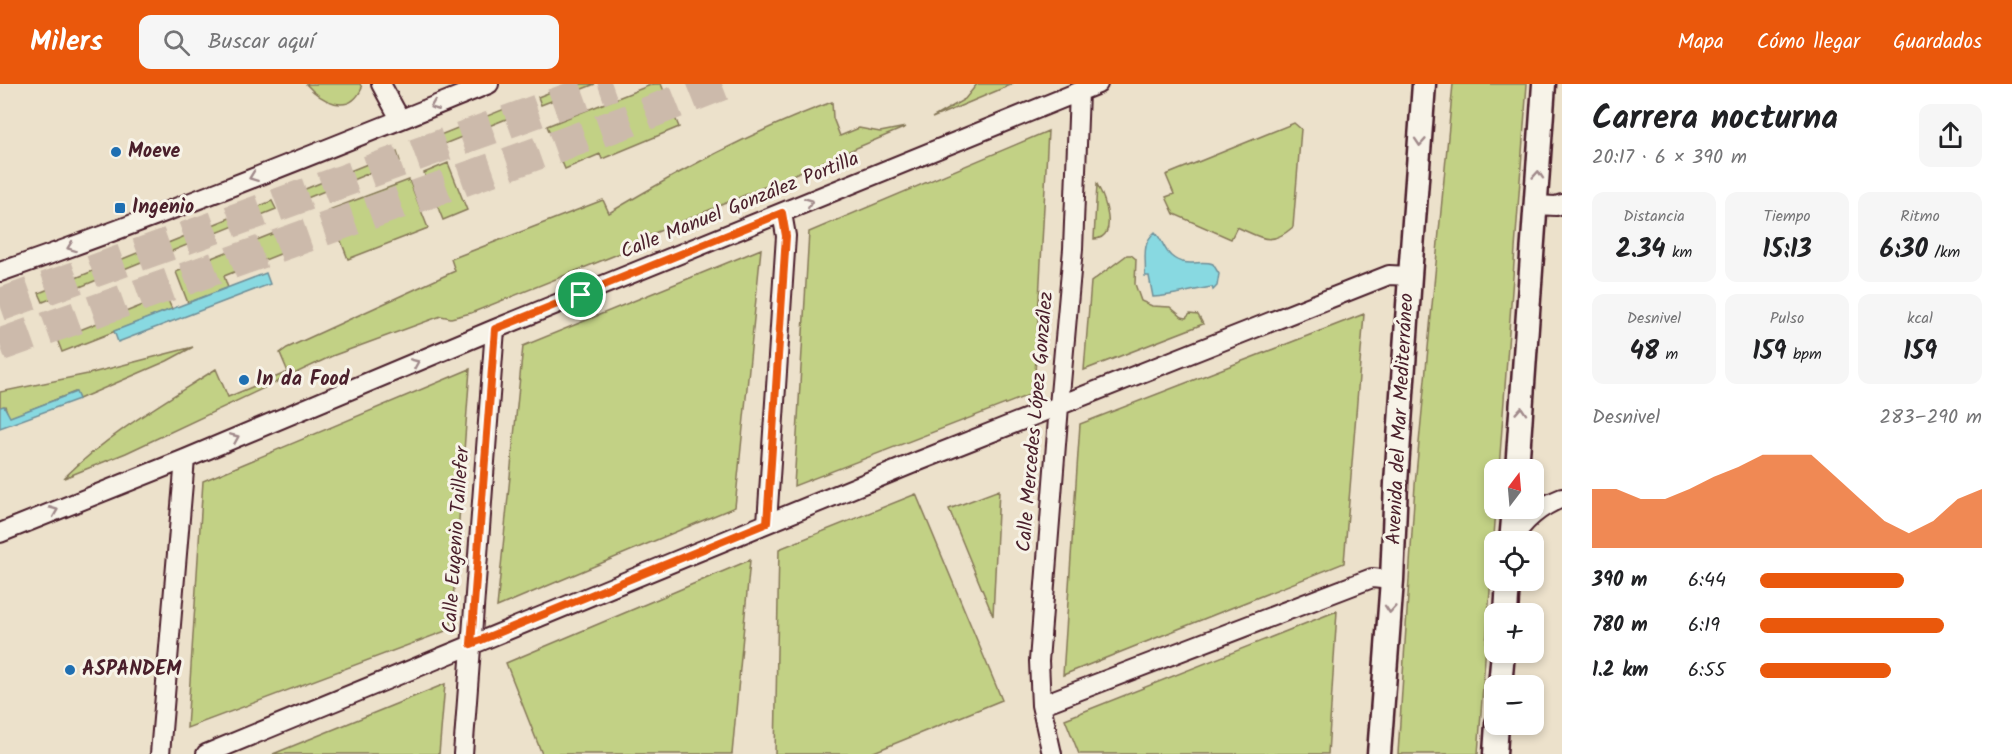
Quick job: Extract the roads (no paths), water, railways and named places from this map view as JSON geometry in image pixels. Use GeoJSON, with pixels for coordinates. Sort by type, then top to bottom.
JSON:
{"type":"FeatureCollection","features":[{"type":"Feature","properties":{"kind":"street"},"geometry":{"type":"LineString","coordinates":[[381,84],[400,119]]}},
{"type":"Feature","properties":{"kind":"street"},"geometry":{"type":"LineString","coordinates":[[0,272],[77,245],[489,84]]}},
{"type":"Feature","properties":{"kind":"street","name":"Calle Manuel González Portilla"},"geometry":{"type":"LineString","coordinates":[[0,533],[1098,84]]}},
{"type":"Feature","properties":{"kind":"street","name":"Avenida del Mar Mediterráneo"},"geometry":{"type":"LineString","coordinates":[[1379,754],[1424,84]]}},
{"type":"Feature","properties":{"kind":"street"},"geometry":{"type":"LineString","coordinates":[[1518,459],[1544,84]]}},
{"type":"Feature","properties":{"kind":"street","name":"Calle Mercedes López González"},"geometry":{"type":"LineString","coordinates":[[1052,754],[1041,705],[1039,662],[1073,249],[1079,92]]}},
{"type":"Feature","properties":{"kind":"street"},"geometry":{"type":"LineString","coordinates":[[1536,205],[1562,204]]}},
{"type":"Feature","properties":{"kind":"street"},"geometry":{"type":"LineString","coordinates":[[767,523],[786,236],[782,213]]}},
{"type":"Feature","properties":{"kind":"street"},"geometry":{"type":"LineString","coordinates":[[206,754],[767,523],[1059,406],[1389,275],[1410,276]]}},
{"type":"Feature","properties":{"kind":"street","name":"Calle Eugenio Taillefer"},"geometry":{"type":"LineString","coordinates":[[463,754],[495,329]]}},
{"type":"Feature","properties":{"kind":"street"},"geometry":{"type":"LineString","coordinates":[[160,754],[185,459]]}},
{"type":"Feature","properties":{"kind":"street"},"geometry":{"type":"LineString","coordinates":[[1517,531],[1547,500]]}},
{"type":"Feature","properties":{"kind":"street"},"geometry":{"type":"LineString","coordinates":[[1041,705],[1372,578],[1392,580]]}},
{"type":"Feature","properties":{"kind":"street"},"geometry":{"type":"LineString","coordinates":[[1496,754],[1497,735]]}},
{"type":"Feature","properties":{"kind":"water"},"geometry":{"type":"Polygon","coordinates":[[[1155,232],[1169,254],[1177,260],[1187,263],[1213,264],[1219,274],[1217,286],[1213,290],[1212,287],[1153,297],[1149,276],[1145,276],[1145,252],[1147,242],[1155,232]]]}},
{"type":"Feature","properties":{"kind":"water"},"geometry":{"type":"Polygon","coordinates":[[[266,273],[270,284],[118,342],[114,331],[266,273]]]}},
{"type":"Feature","properties":{"kind":"water"},"geometry":{"type":"Polygon","coordinates":[[[76,392],[79,399],[0,428],[0,407],[4,406],[10,417],[76,392]]]}},
{"type":"Feature","properties":{"kind":"tunnel"},"geometry":{"type":"LineString","coordinates":[[0,305],[612,84]]}},
{"type":"Feature","properties":{"kind":"tunnel"},"geometry":{"type":"LineString","coordinates":[[0,345],[628,121],[722,84]]}},
{"type":"Feature","properties":{"kind":"place","name":"Moeve"},"geometry":{"type":"Point","coordinates":[116,152]}},
{"type":"Feature","properties":{"kind":"place","name":"Ingenio"},"geometry":{"type":"Point","coordinates":[120,208]}},
{"type":"Feature","properties":{"kind":"place","name":"In da Food"},"geometry":{"type":"Point","coordinates":[244,380]}},
{"type":"Feature","properties":{"kind":"place","name":"ASPANDEM"},"geometry":{"type":"Point","coordinates":[70,670]}}]}
